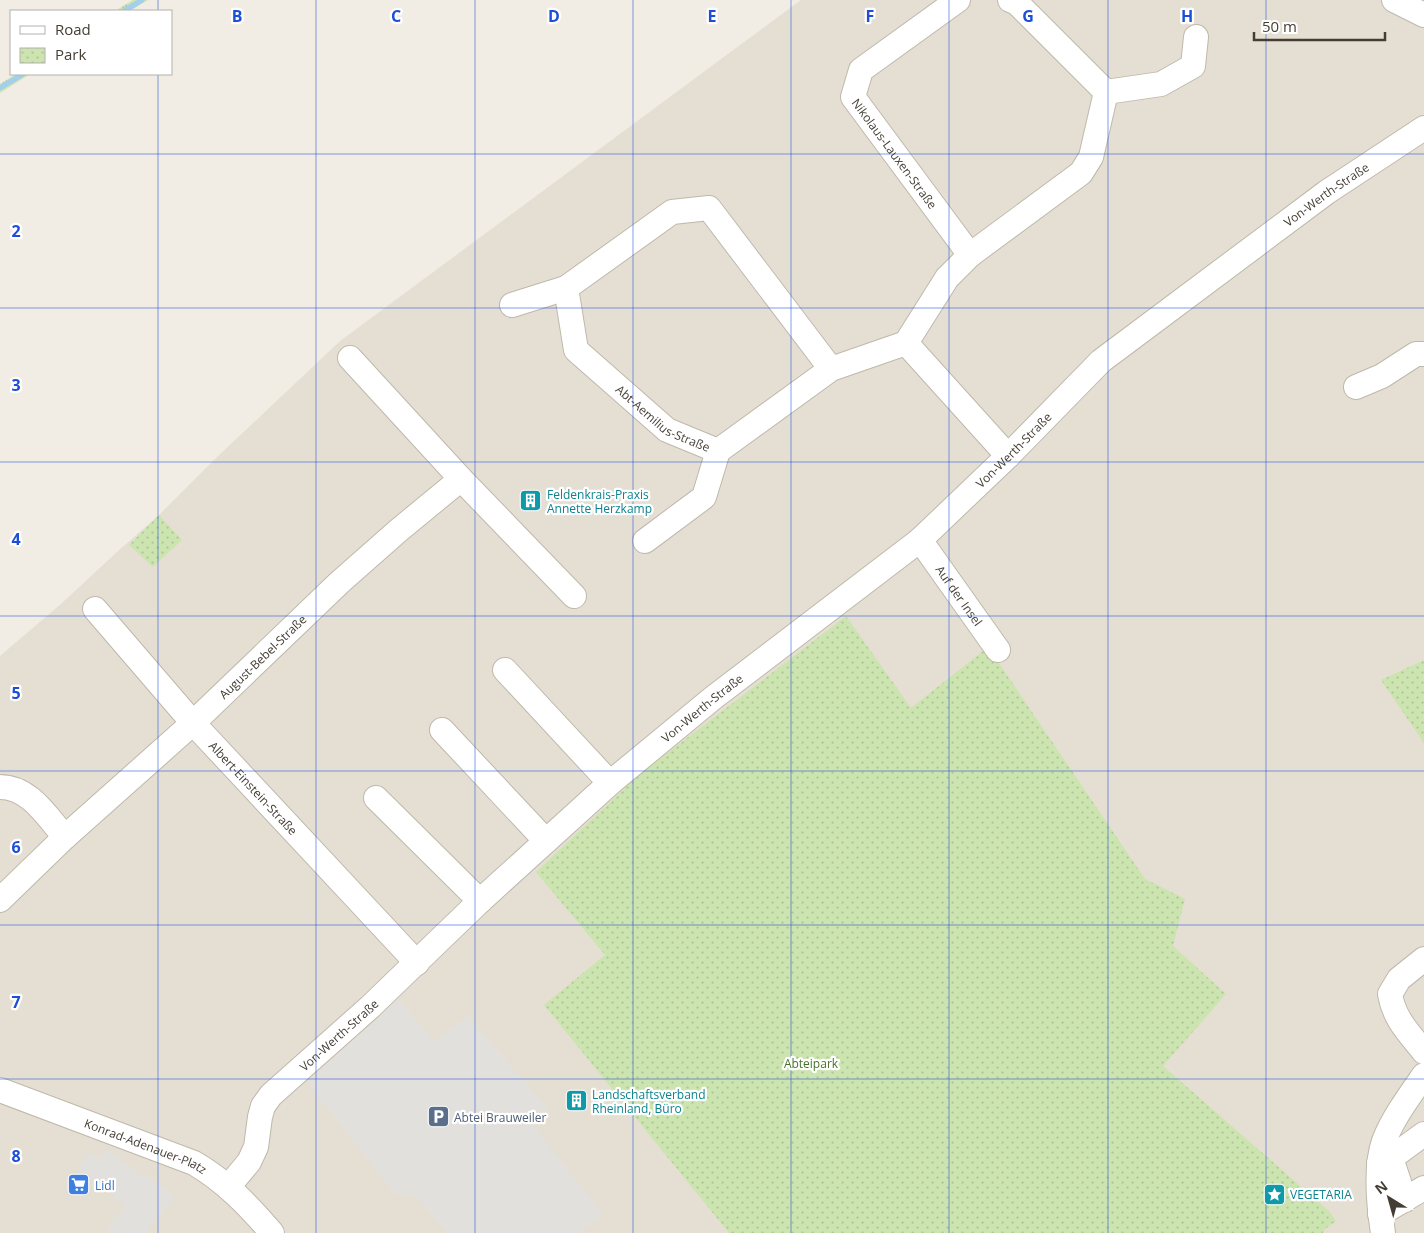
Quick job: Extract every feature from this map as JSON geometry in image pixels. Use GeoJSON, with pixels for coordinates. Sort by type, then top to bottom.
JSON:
{"type":"FeatureCollection","features":[{"type":"Feature","properties":{"kind":"street","name":"Nikolaus-Lauxen-Straße"},"geometry":{"type":"LineString","coordinates":[[958,0],[861,70],[853,97],[970,255]]}},
{"type":"Feature","properties":{"kind":"street"},"geometry":{"type":"LineString","coordinates":[[1010,0],[1017,3],[1106,92]]}},
{"type":"Feature","properties":{"kind":"street"},"geometry":{"type":"LineString","coordinates":[[1394,0],[1424,15]]}},
{"type":"Feature","properties":{"kind":"street"},"geometry":{"type":"LineString","coordinates":[[1106,92],[1161,84],[1193,66],[1196,37]]}},
{"type":"Feature","properties":{"kind":"street"},"geometry":{"type":"LineString","coordinates":[[1008,456],[906,343],[947,278],[970,255],[1081,173],[1091,157],[1106,92]]}},
{"type":"Feature","properties":{"kind":"street","name":"Von-Werth-Straße"},"geometry":{"type":"LineString","coordinates":[[228,1186],[248,1162],[256,1147],[261,1111],[271,1095],[315,1057],[417,963],[480,901],[610,783],[713,698],[920,540],[1008,456],[1101,361],[1327,192],[1424,128]]}},
{"type":"Feature","properties":{"kind":"street"},"geometry":{"type":"LineString","coordinates":[[512,305],[566,288],[672,212],[709,208],[831,369]]}},
{"type":"Feature","properties":{"kind":"street","name":"Abt-Aemilius-Straße"},"geometry":{"type":"LineString","coordinates":[[566,288],[576,350],[667,430],[718,451],[831,369],[906,343]]}},
{"type":"Feature","properties":{"kind":"street"},"geometry":{"type":"LineString","coordinates":[[1356,387],[1382,376],[1416,354],[1424,354]]}},
{"type":"Feature","properties":{"kind":"street"},"geometry":{"type":"LineString","coordinates":[[350,358],[574,596]]}},
{"type":"Feature","properties":{"kind":"street"},"geometry":{"type":"LineString","coordinates":[[645,541],[704,497],[718,451]]}},
{"type":"Feature","properties":{"kind":"street","name":"August-Bebel-Straße"},"geometry":{"type":"LineString","coordinates":[[0,900],[65,837],[192,723],[340,582],[398,530],[462,479]]}},
{"type":"Feature","properties":{"kind":"street","name":"Auf der Insel"},"geometry":{"type":"LineString","coordinates":[[920,540],[998,650]]}},
{"type":"Feature","properties":{"kind":"street","name":"Albert-Einstein-Straße"},"geometry":{"type":"LineString","coordinates":[[95,609],[192,723],[417,963]]}},
{"type":"Feature","properties":{"kind":"street"},"geometry":{"type":"LineString","coordinates":[[505,670],[610,783]]}},
{"type":"Feature","properties":{"kind":"street"},"geometry":{"type":"LineString","coordinates":[[442,730],[546,841]]}},
{"type":"Feature","properties":{"kind":"street"},"geometry":{"type":"LineString","coordinates":[[0,787],[10,787],[30,796],[65,837]]}},
{"type":"Feature","properties":{"kind":"street"},"geometry":{"type":"LineString","coordinates":[[376,798],[480,901]]}},
{"type":"Feature","properties":{"kind":"street"},"geometry":{"type":"LineString","coordinates":[[1424,959],[1399,979],[1390,994],[1392,1007],[1398,1018],[1424,1052]]}},
{"type":"Feature","properties":{"kind":"street"},"geometry":{"type":"LineString","coordinates":[[1381,1224],[1385,1161],[1384,1141],[1404,1104],[1424,1075]]}},
{"type":"Feature","properties":{"kind":"street","name":"Konrad-Adenauer-Platz"},"geometry":{"type":"LineString","coordinates":[[0,1090],[194,1163],[228,1186],[246,1203],[272,1233]]}},
{"type":"Feature","properties":{"kind":"street"},"geometry":{"type":"LineString","coordinates":[[1385,1161],[1424,1134]]}},
{"type":"Feature","properties":{"kind":"street"},"geometry":{"type":"LineString","coordinates":[[1381,1224],[1414,1194],[1385,1161]]}},
{"type":"Feature","properties":{"kind":"shaded area"},"geometry":{"type":"Polygon","coordinates":[[[801,0],[1424,0],[1424,1233],[0,1233],[0,656],[159,515],[215,459],[340,341],[801,0]]]}},
{"type":"Feature","properties":{"kind":"shaded area","name":"Abtei Brauweiler"},"geometry":{"type":"Polygon","coordinates":[[[399,999],[434,1042],[467,1016],[550,1111],[532,1125],[603,1214],[578,1233],[448,1233],[414,1194],[395,1194],[307,1082],[399,999]]]}},
{"type":"Feature","properties":{"kind":"shaded area"},"geometry":{"type":"Polygon","coordinates":[[[106,1150],[144,1178],[146,1175],[175,1196],[146,1233],[113,1233],[107,1229],[126,1205],[77,1168],[90,1152],[99,1159],[106,1150]]]}},
{"type":"Feature","properties":{"kind":"green space"},"geometry":{"type":"Polygon","coordinates":[[[133,0],[148,0],[132,10],[117,10],[133,0]]]}},
{"type":"Feature","properties":{"kind":"green space"},"geometry":{"type":"Polygon","coordinates":[[[14,75],[28,75],[0,93],[0,84],[14,75]]]}},
{"type":"Feature","properties":{"kind":"green space"},"geometry":{"type":"Polygon","coordinates":[[[159,515],[182,540],[153,567],[129,545],[159,515]]]}},
{"type":"Feature","properties":{"kind":"green space","name":"Abteipark"},"geometry":{"type":"Polygon","coordinates":[[[846,616],[911,708],[988,647],[1145,879],[1185,899],[1173,946],[1226,994],[1163,1066],[1330,1212],[1336,1221],[1324,1230],[1323,1233],[729,1233],[544,1005],[605,955],[536,872],[624,789],[627,784],[846,616]]]}},
{"type":"Feature","properties":{"kind":"green space"},"geometry":{"type":"Polygon","coordinates":[[[1424,660],[1424,743],[1381,680],[1424,660]]]}},
{"type":"Feature","properties":{"kind":"waterway"},"geometry":{"type":"LineString","coordinates":[[126,10],[142,0]]}},
{"type":"Feature","properties":{"kind":"waterway"},"geometry":{"type":"LineString","coordinates":[[0,88],[21,75]]}},
{"type":"Feature","properties":{"kind":"place","name":"Feldenkrais-Praxis Annette Herzkamp"},"geometry":{"type":"Point","coordinates":[531,501]}},
{"type":"Feature","properties":{"kind":"place","name":"Landschaftsverband Rheinland, Büro"},"geometry":{"type":"Point","coordinates":[576,1101]}},
{"type":"Feature","properties":{"kind":"place","name":"Abtei Brauweiler"},"geometry":{"type":"Point","coordinates":[438,1117]}},
{"type":"Feature","properties":{"kind":"place","name":"Lidl"},"geometry":{"type":"Point","coordinates":[79,1185]}},
{"type":"Feature","properties":{"kind":"place","name":"VEGETARIA"},"geometry":{"type":"Point","coordinates":[1274,1194]}}]}
